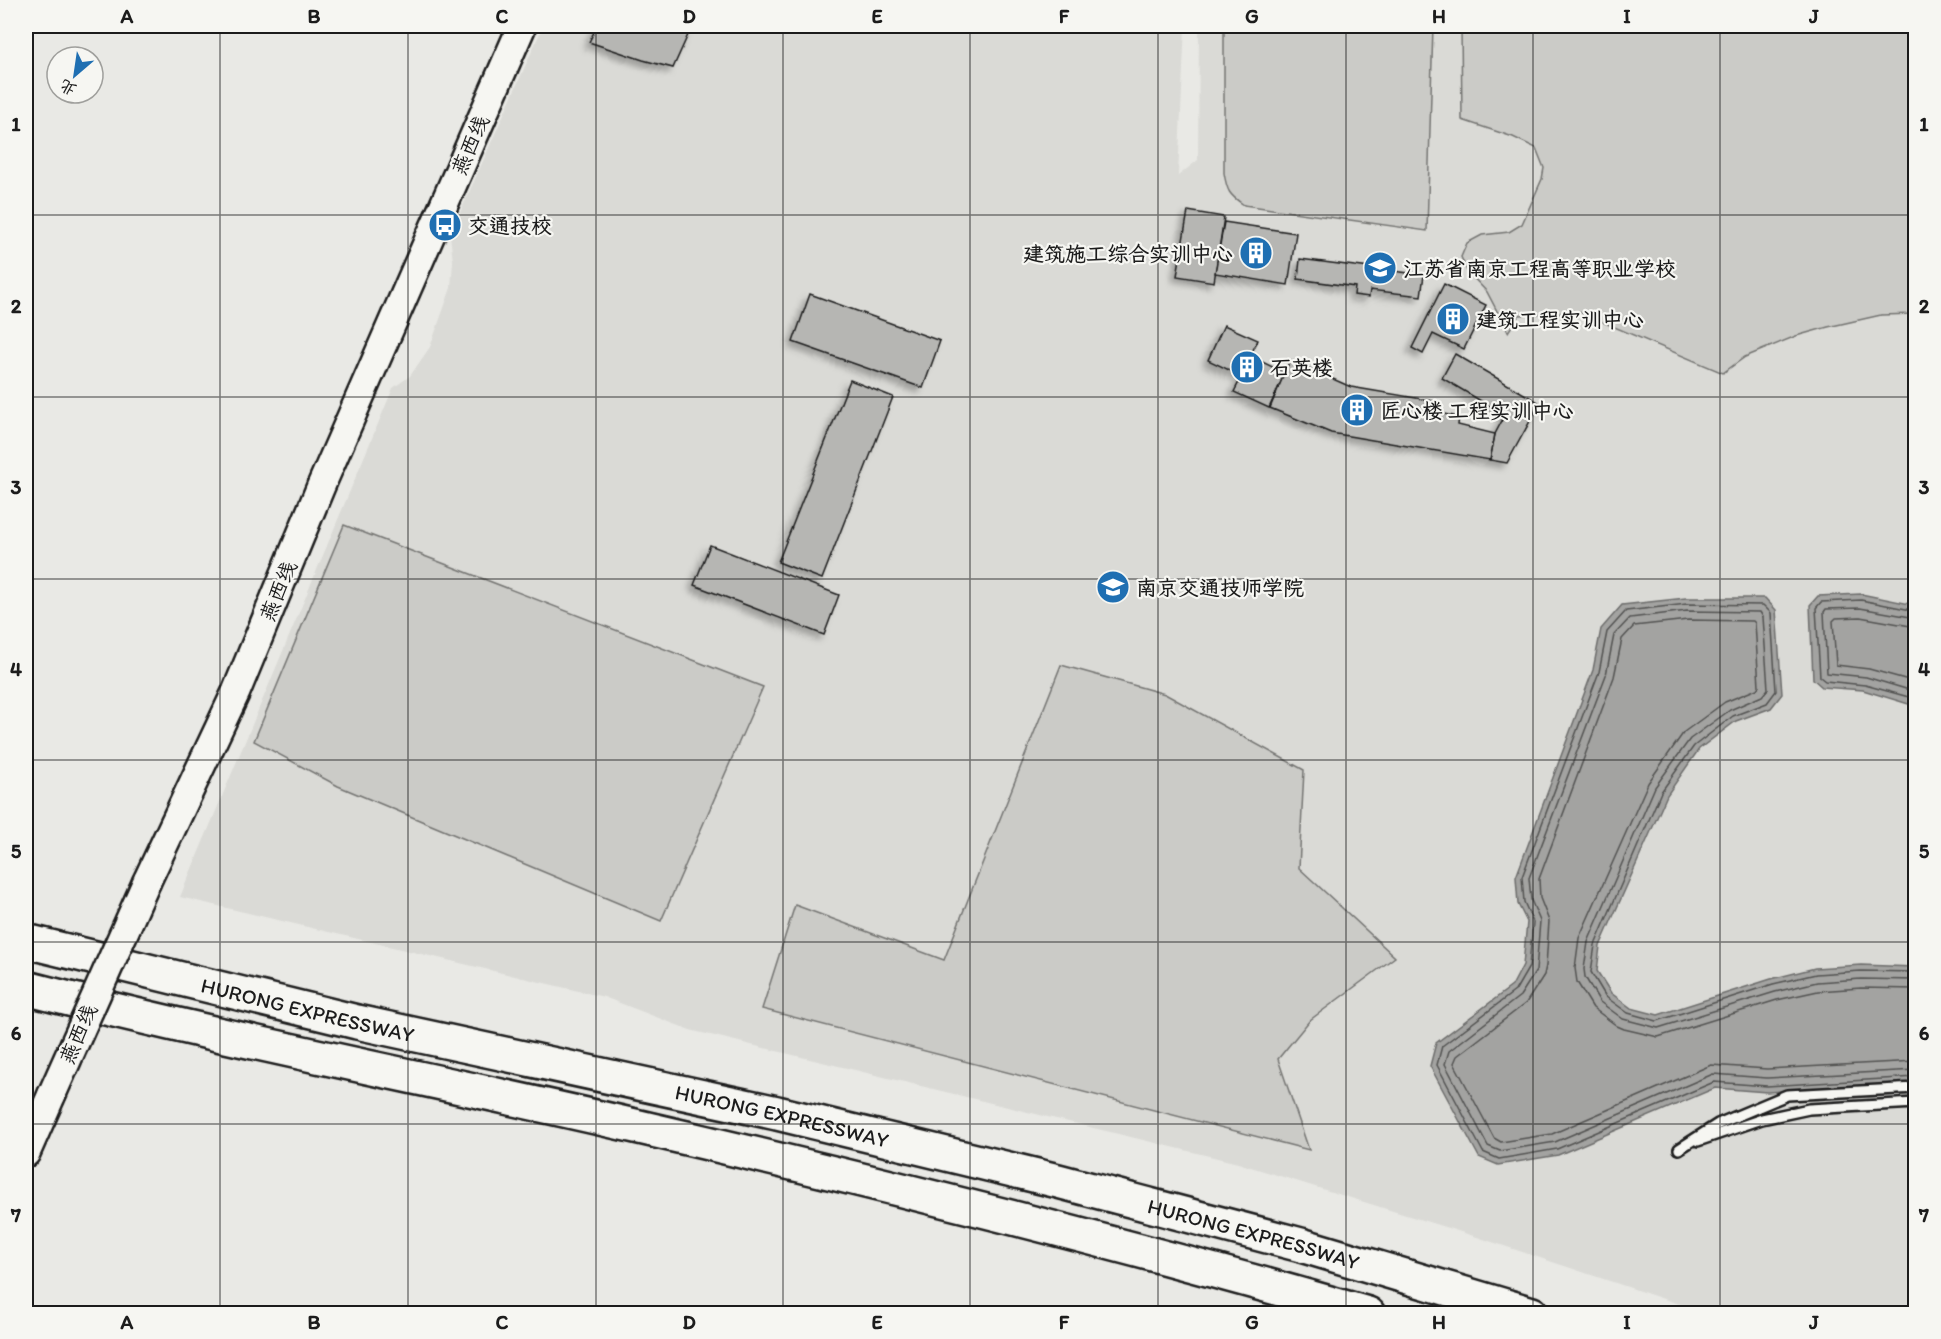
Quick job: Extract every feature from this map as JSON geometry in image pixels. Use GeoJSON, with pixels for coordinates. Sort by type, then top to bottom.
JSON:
{"type":"FeatureCollection","features":[{"type":"Feature","properties":{"kind":"highway","name":"HURONG EXPRESSWAY"},"geometry":{"type":"LineString","coordinates":[[26,941],[357,1022],[777,1113],[1058,1181],[1301,1245],[1532,1314]]}},
{"type":"Feature","properties":{"kind":"highway","name":"HURONG EXPRESSWAY"},"geometry":{"type":"LineString","coordinates":[[26,988],[417,1079],[634,1126],[945,1201],[1368,1314]]}},
{"type":"Feature","properties":{"kind":"main road","name":"燕西线"},"geometry":{"type":"LineString","coordinates":[[26,1153],[147,881],[236,692],[321,486],[522,26]]}},
{"type":"Feature","properties":{"kind":"lane"},"geometry":{"type":"LineString","coordinates":[[1916,1088],[1787,1095],[1718,1124],[1679,1149],[1728,1130],[1784,1113],[1809,1109],[1916,1103]]}},
{"type":"Feature","properties":{"kind":"shaded area","name":"南京交通技师学院"},"geometry":{"type":"Polygon","coordinates":[[[543,26],[1185,26],[1178,176],[1198,160],[1199,26],[1728,26],[1722,373],[1745,357],[1796,336],[1881,315],[1915,314],[1915,1313],[1706,1313],[1477,1237],[1238,1163],[690,1030],[604,997],[180,897],[393,388],[410,376],[430,347],[451,288],[453,261],[450,235],[543,26]]]}},
{"type":"Feature","properties":{"kind":"shaded area"},"geometry":{"type":"Polygon","coordinates":[[[1224,26],[1433,26],[1427,231],[1244,205],[1232,195],[1224,173],[1224,26]]]}},
{"type":"Feature","properties":{"kind":"shaded area"},"geometry":{"type":"Polygon","coordinates":[[[1461,26],[1915,26],[1915,314],[1881,315],[1796,336],[1745,357],[1723,373],[1579,312],[1519,315],[1508,332],[1487,292],[1467,271],[1461,257],[1467,243],[1482,235],[1509,232],[1522,224],[1542,179],[1544,168],[1536,148],[1513,137],[1462,120],[1461,26]]]}},
{"type":"Feature","properties":{"kind":"shaded area"},"geometry":{"type":"Polygon","coordinates":[[[344,525],[763,687],[661,921],[338,786],[254,741],[344,525]]]}},
{"type":"Feature","properties":{"kind":"shaded area"},"geometry":{"type":"Polygon","coordinates":[[[1061,665],[1165,694],[1304,770],[1299,868],[1395,957],[1310,1020],[1278,1059],[1309,1150],[762,1009],[795,905],[944,960],[1061,665]]]}},
{"type":"Feature","properties":{"kind":"water"},"geometry":{"type":"Polygon","coordinates":[[[1861,594],[1915,605],[1915,706],[1863,690],[1822,687],[1813,679],[1810,605],[1818,596],[1861,594]]]}},
{"type":"Feature","properties":{"kind":"water"},"geometry":{"type":"Polygon","coordinates":[[[1686,598],[1765,598],[1776,610],[1782,694],[1771,708],[1736,721],[1699,749],[1667,795],[1600,946],[1597,971],[1611,993],[1631,1008],[1658,1015],[1771,979],[1815,968],[1861,965],[1915,967],[1915,1083],[1767,1092],[1715,1088],[1558,1155],[1498,1165],[1479,1157],[1430,1066],[1436,1043],[1512,986],[1523,965],[1527,922],[1518,904],[1516,877],[1593,670],[1601,629],[1622,605],[1686,598]]]}},
{"type":"Feature","properties":{"kind":"building"},"geometry":{"type":"Polygon","coordinates":[[[597,26],[692,26],[673,68],[589,42],[597,26]]]}},
{"type":"Feature","properties":{"kind":"building"},"geometry":{"type":"Polygon","coordinates":[[[1188,211],[1224,217],[1214,282],[1177,276],[1188,211]]]}},
{"type":"Feature","properties":{"kind":"building","name":"建筑施工综合实训中心"},"geometry":{"type":"Polygon","coordinates":[[[1224,222],[1296,233],[1288,285],[1215,273],[1224,222]]]}},
{"type":"Feature","properties":{"kind":"building"},"geometry":{"type":"Polygon","coordinates":[[[1300,259],[1424,275],[1421,296],[1370,290],[1369,297],[1354,295],[1355,287],[1298,279],[1300,259]]]}},
{"type":"Feature","properties":{"kind":"building","name":"建筑工程实训中心"},"geometry":{"type":"Polygon","coordinates":[[[1444,284],[1486,305],[1464,349],[1433,334],[1423,354],[1412,348],[1444,284]]]}},
{"type":"Feature","properties":{"kind":"building"},"geometry":{"type":"Polygon","coordinates":[[[810,294],[940,341],[923,388],[793,342],[810,294]]]}},
{"type":"Feature","properties":{"kind":"building","name":"石英楼"},"geometry":{"type":"Polygon","coordinates":[[[1224,325],[1258,340],[1250,356],[1285,373],[1269,408],[1234,392],[1242,376],[1208,360],[1224,325]]]}},
{"type":"Feature","properties":{"kind":"building"},"geometry":{"type":"Polygon","coordinates":[[[1455,354],[1540,403],[1507,463],[1490,460],[1495,434],[1505,415],[1442,378],[1455,354]]]}},
{"type":"Feature","properties":{"kind":"building","name":"匠心楼 工程实训中心"},"geometry":{"type":"Polygon","coordinates":[[[1290,360],[1351,387],[1440,402],[1439,413],[1459,417],[1458,425],[1495,434],[1490,460],[1331,433],[1270,408],[1290,360]]]}},
{"type":"Feature","properties":{"kind":"building"},"geometry":{"type":"Polygon","coordinates":[[[850,380],[893,397],[822,579],[778,562],[850,380]]]}},
{"type":"Feature","properties":{"kind":"building"},"geometry":{"type":"Polygon","coordinates":[[[710,545],[839,595],[824,635],[694,585],[710,545]]]}},
{"type":"Feature","properties":{"kind":"place","name":"交通技校"},"geometry":{"type":"Point","coordinates":[445,225]}},
{"type":"Feature","properties":{"kind":"place","name":"建筑施工综合实训中心"},"geometry":{"type":"Point","coordinates":[1256,253]}},
{"type":"Feature","properties":{"kind":"place","name":"江苏省南京工程高等职业学校"},"geometry":{"type":"Point","coordinates":[1380,268]}},
{"type":"Feature","properties":{"kind":"place","name":"建筑工程实训中心"},"geometry":{"type":"Point","coordinates":[1453,319]}},
{"type":"Feature","properties":{"kind":"place","name":"石英楼"},"geometry":{"type":"Point","coordinates":[1247,367]}},
{"type":"Feature","properties":{"kind":"place","name":"匠心楼 工程实训中心"},"geometry":{"type":"Point","coordinates":[1357,410]}},
{"type":"Feature","properties":{"kind":"place","name":"南京交通技师学院"},"geometry":{"type":"Point","coordinates":[1113,587]}}]}
